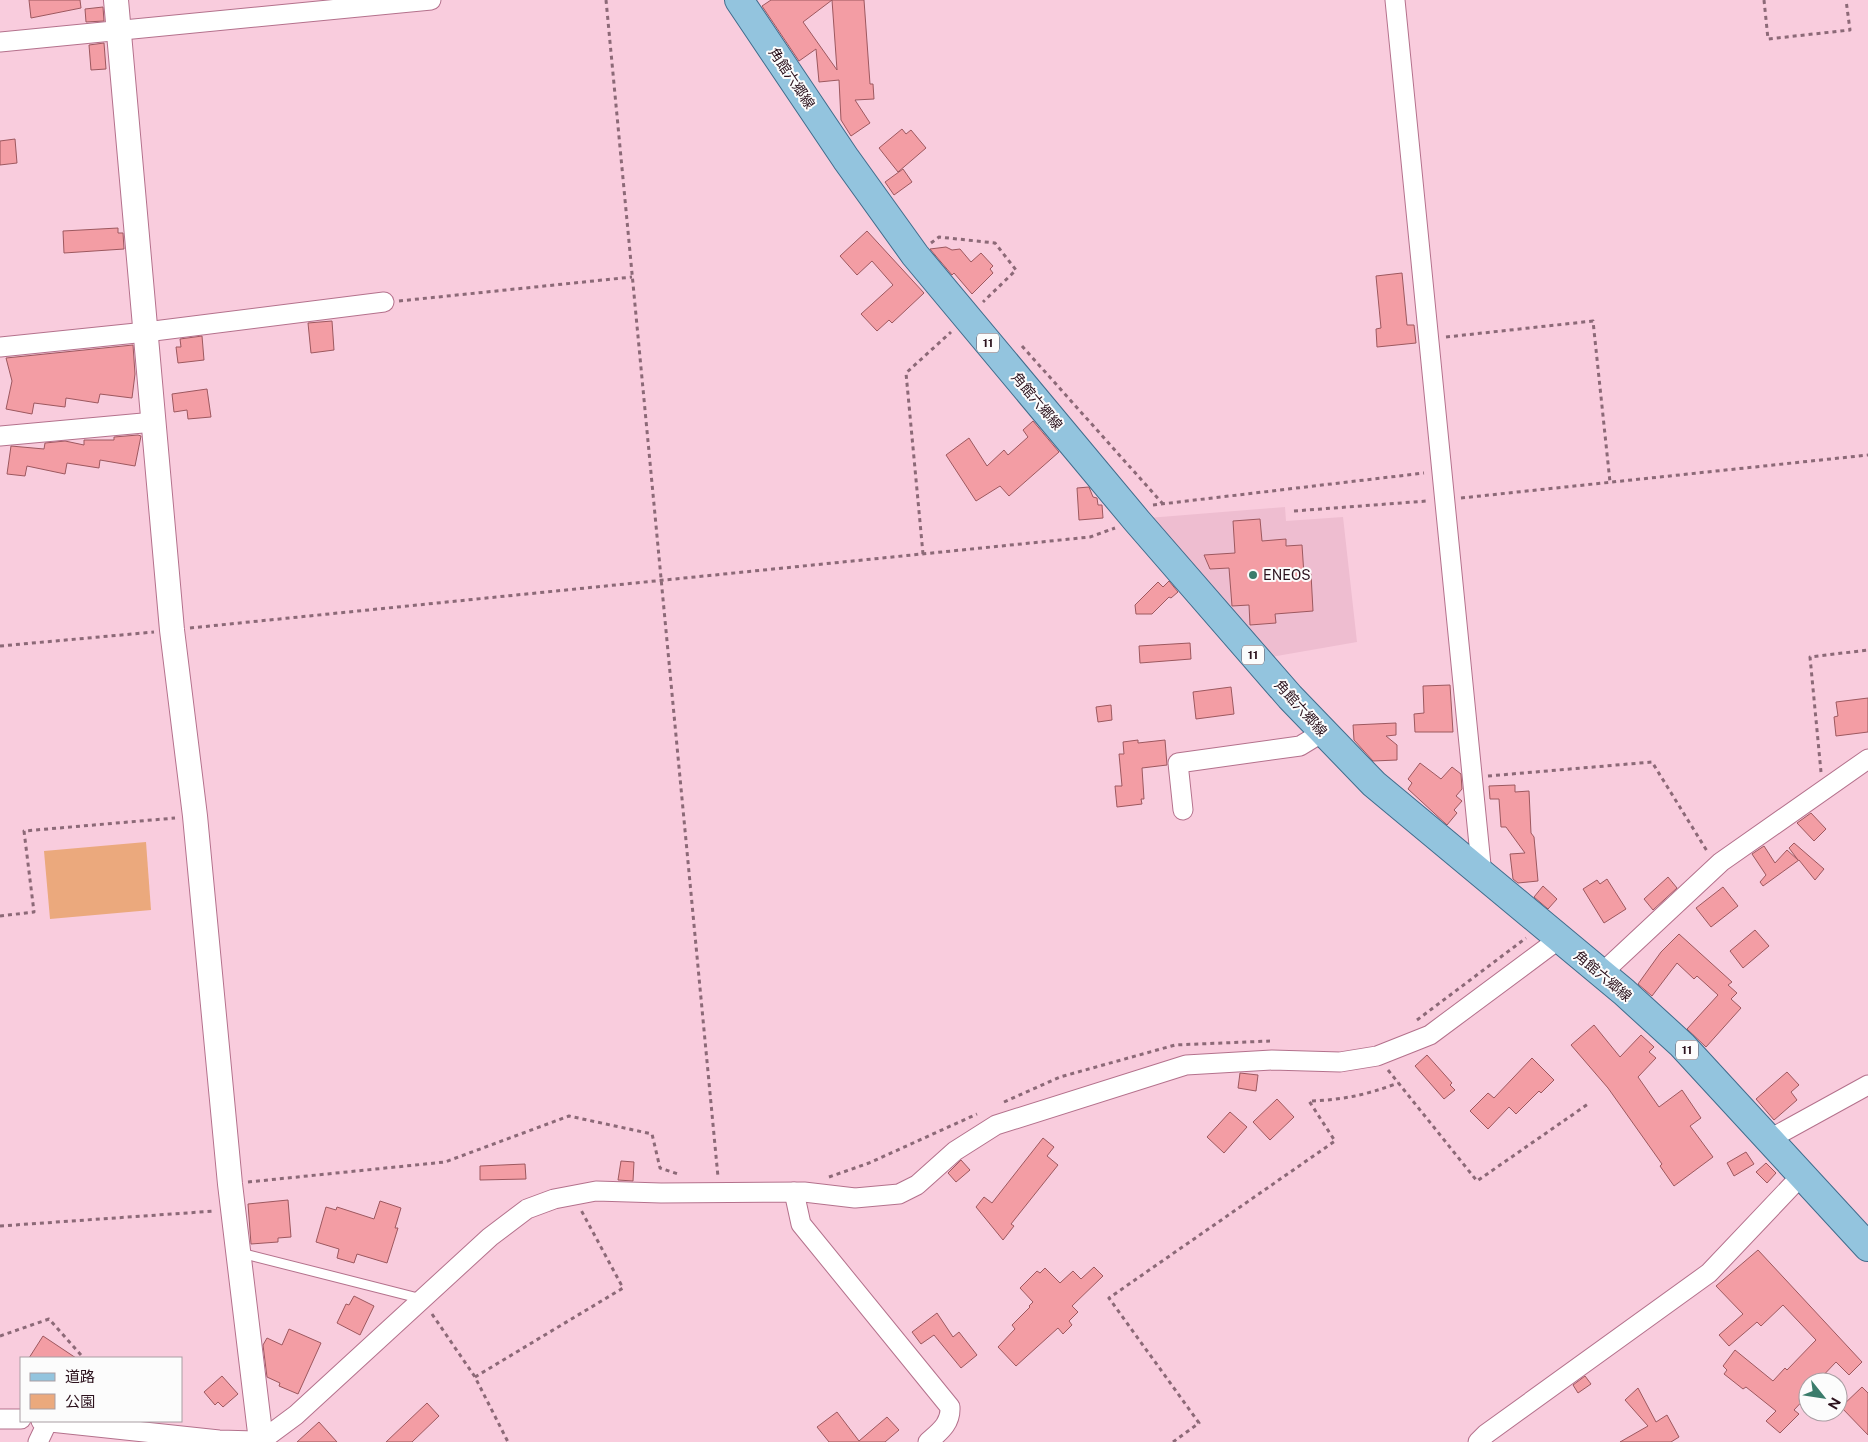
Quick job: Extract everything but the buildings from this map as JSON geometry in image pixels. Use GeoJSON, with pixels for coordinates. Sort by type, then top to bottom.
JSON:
{"type":"FeatureCollection","features":[{"type":"Feature","properties":{"kind":"main road","name":"角館六郷線"},"geometry":{"type":"LineString","coordinates":[[739,0],[846,159],[915,255],[978,313],[1132,515],[1323,732],[1374,784],[1601,974],[1682,1045],[1868,1247]]}},
{"type":"Feature","properties":{"kind":"street"},"geometry":{"type":"LineString","coordinates":[[116,0],[172,630],[194,816],[230,1184],[260,1442]]}},
{"type":"Feature","properties":{"kind":"street"},"geometry":{"type":"LineString","coordinates":[[0,42],[431,0]]}},
{"type":"Feature","properties":{"kind":"street"},"geometry":{"type":"LineString","coordinates":[[1395,0],[1482,875]]}},
{"type":"Feature","properties":{"kind":"street"},"geometry":{"type":"LineString","coordinates":[[0,347],[146,332],[384,302]]}},
{"type":"Feature","properties":{"kind":"street"},"geometry":{"type":"LineString","coordinates":[[0,436],[154,422]]}},
{"type":"Feature","properties":{"kind":"street"},"geometry":{"type":"LineString","coordinates":[[1183,810],[1178,763],[1300,746],[1323,732]]}},
{"type":"Feature","properties":{"kind":"street"},"geometry":{"type":"LineString","coordinates":[[1601,974],[1716,866],[1868,759]]}},
{"type":"Feature","properties":{"kind":"street"},"geometry":{"type":"LineString","coordinates":[[57,1422],[219,1440],[260,1442],[296,1415],[490,1237],[527,1209],[596,1191],[719,1184],[856,1198],[900,1194],[917,1185],[955,1151],[996,1125],[1186,1065],[1272,1060],[1340,1062],[1377,1056],[1430,1035],[1551,932]]}},
{"type":"Feature","properties":{"kind":"street"},"geometry":{"type":"LineString","coordinates":[[1768,1140],[1868,1084]]}},
{"type":"Feature","properties":{"kind":"street"},"geometry":{"type":"LineString","coordinates":[[1478,1442],[1486,1434],[1709,1273],[1801,1176]]}},
{"type":"Feature","properties":{"kind":"street"},"geometry":{"type":"LineString","coordinates":[[794,1192],[801,1224],[950,1407],[951,1415],[945,1427],[928,1442]]}},
{"type":"Feature","properties":{"kind":"street"},"geometry":{"type":"LineString","coordinates":[[0,1419],[20,1419]]}},
{"type":"Feature","properties":{"kind":"street"},"geometry":{"type":"LineString","coordinates":[[38,1442],[48,1422]]}},
{"type":"Feature","properties":{"kind":"lane"},"geometry":{"type":"LineString","coordinates":[[238,1252],[423,1299]]}},
{"type":"Feature","properties":{"kind":"path"},"geometry":{"type":"LineString","coordinates":[[606,0],[719,1184]]}},
{"type":"Feature","properties":{"kind":"path"},"geometry":{"type":"LineString","coordinates":[[1764,0],[1768,39],[1850,30],[1846,0]]}},
{"type":"Feature","properties":{"kind":"path"},"geometry":{"type":"LineString","coordinates":[[915,255],[939,237],[995,243],[1016,270],[982,301],[978,313],[906,373],[923,554]]}},
{"type":"Feature","properties":{"kind":"path"},"geometry":{"type":"LineString","coordinates":[[384,302],[632,277]]}},
{"type":"Feature","properties":{"kind":"path"},"geometry":{"type":"LineString","coordinates":[[1429,339],[1593,321],[1610,482]]}},
{"type":"Feature","properties":{"kind":"path"},"geometry":{"type":"LineString","coordinates":[[1020,344],[1163,504]]}},
{"type":"Feature","properties":{"kind":"path"},"geometry":{"type":"LineString","coordinates":[[1294,511],[1445,499],[1868,455]]}},
{"type":"Feature","properties":{"kind":"path"},"geometry":{"type":"LineString","coordinates":[[0,646],[1090,537],[1132,515],[1163,504],[1442,470]]}},
{"type":"Feature","properties":{"kind":"path"},"geometry":{"type":"LineString","coordinates":[[1823,791],[1810,657],[1868,650]]}},
{"type":"Feature","properties":{"kind":"path"},"geometry":{"type":"LineString","coordinates":[[1473,777],[1652,762],[1716,866]]}},
{"type":"Feature","properties":{"kind":"path"},"geometry":{"type":"LineString","coordinates":[[0,916],[34,912],[24,831],[194,816]]}},
{"type":"Feature","properties":{"kind":"path"},"geometry":{"type":"LineString","coordinates":[[1416,1021],[1551,932]]}},
{"type":"Feature","properties":{"kind":"path"},"geometry":{"type":"LineString","coordinates":[[996,1106],[1060,1077],[1175,1045],[1276,1041]]}},
{"type":"Feature","properties":{"kind":"path"},"geometry":{"type":"LineString","coordinates":[[1377,1056],[1477,1181],[1588,1104]]}},
{"type":"Feature","properties":{"kind":"path"},"geometry":{"type":"LineString","coordinates":[[1173,1442],[1199,1423],[1109,1298],[1335,1141],[1309,1101],[1342,1100],[1367,1095],[1398,1082]]}},
{"type":"Feature","properties":{"kind":"path"},"geometry":{"type":"LineString","coordinates":[[820,1176],[830,1177],[869,1163],[978,1114]]}},
{"type":"Feature","properties":{"kind":"path"},"geometry":{"type":"LineString","coordinates":[[230,1184],[444,1162],[569,1116],[652,1134],[660,1168],[674,1174],[682,1174]]}},
{"type":"Feature","properties":{"kind":"path"},"geometry":{"type":"LineString","coordinates":[[709,1174],[719,1184]]}},
{"type":"Feature","properties":{"kind":"path"},"geometry":{"type":"LineString","coordinates":[[719,1184],[727,1174]]}},
{"type":"Feature","properties":{"kind":"path"},"geometry":{"type":"LineString","coordinates":[[475,1377],[623,1288],[582,1213],[576,1195]]}},
{"type":"Feature","properties":{"kind":"path"},"geometry":{"type":"LineString","coordinates":[[0,1226],[233,1210]]}},
{"type":"Feature","properties":{"kind":"path"},"geometry":{"type":"LineString","coordinates":[[423,1299],[475,1377],[508,1442]]}},
{"type":"Feature","properties":{"kind":"path"},"geometry":{"type":"LineString","coordinates":[[0,1336],[49,1319],[82,1355],[81,1357]]}},
{"type":"Feature","properties":{"kind":"shaded area"},"geometry":{"type":"Polygon","coordinates":[[[1285,507],[1286,521],[1343,517],[1357,642],[1271,657],[1148,518],[1285,507]]]}},
{"type":"Feature","properties":{"kind":"green space"},"geometry":{"type":"Polygon","coordinates":[[[146,842],[151,910],[50,919],[44,851],[146,842]]]}},
{"type":"Feature","properties":{"kind":"place","name":"ENEOS"},"geometry":{"type":"Point","coordinates":[1253,575]}}]}
